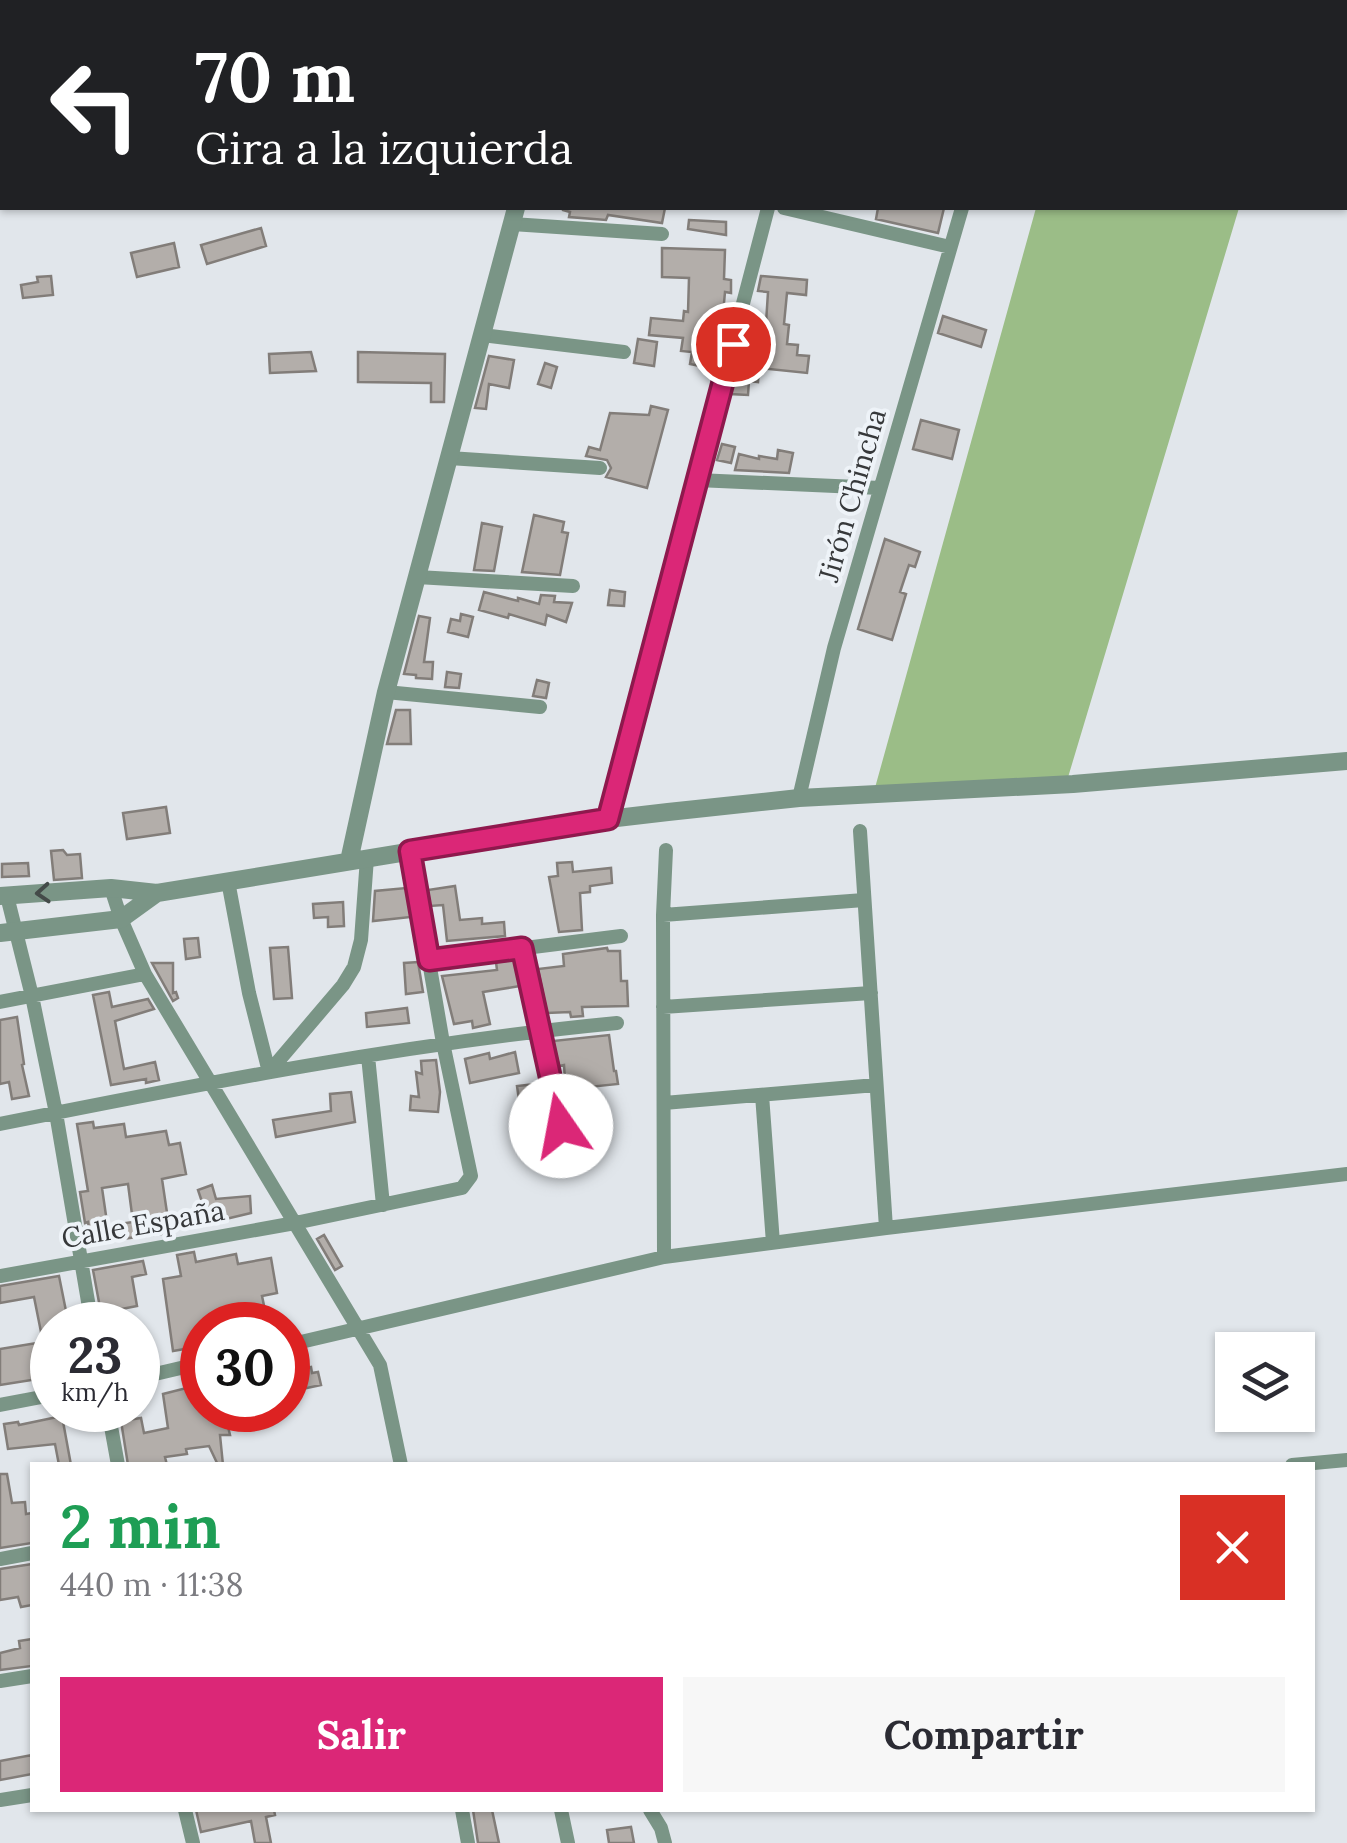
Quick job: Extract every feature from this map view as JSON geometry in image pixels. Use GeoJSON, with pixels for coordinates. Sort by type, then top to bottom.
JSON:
{"type":"FeatureCollection","features":[{"type":"Feature","properties":{"kind":"street"},"geometry":{"type":"LineString","coordinates":[[608,819],[767,210]]}},
{"type":"Feature","properties":{"kind":"street"},"geometry":{"type":"LineString","coordinates":[[793,210],[950,247]]}},
{"type":"Feature","properties":{"kind":"street","name":"Jirón Chincha"},"geometry":{"type":"LineString","coordinates":[[799,798],[834,648],[961,210]]}},
{"type":"Feature","properties":{"kind":"street"},"geometry":{"type":"LineString","coordinates":[[270,1072],[354,967],[361,940],[358,860],[386,692],[514,216],[662,234]]}},
{"type":"Feature","properties":{"kind":"street"},"geometry":{"type":"LineString","coordinates":[[482,335],[624,352]]}},
{"type":"Feature","properties":{"kind":"street"},"geometry":{"type":"LineString","coordinates":[[449,458],[600,468]]}},
{"type":"Feature","properties":{"kind":"street"},"geometry":{"type":"LineString","coordinates":[[697,480],[880,488]]}},
{"type":"Feature","properties":{"kind":"street"},"geometry":{"type":"LineString","coordinates":[[417,577],[573,586]]}},
{"type":"Feature","properties":{"kind":"street"},"geometry":{"type":"LineString","coordinates":[[386,692],[540,706]]}},
{"type":"Feature","properties":{"kind":"street"},"geometry":{"type":"LineString","coordinates":[[88,1302],[32,996],[8,932],[4,896],[112,888],[157,893],[608,819],[799,798],[1073,784],[1347,761]]}},
{"type":"Feature","properties":{"kind":"street"},"geometry":{"type":"LineString","coordinates":[[860,832],[886,1228]]}},
{"type":"Feature","properties":{"kind":"street"},"geometry":{"type":"LineString","coordinates":[[664,1257],[666,850]]}},
{"type":"Feature","properties":{"kind":"street","name":"Calle España"},"geometry":{"type":"LineString","coordinates":[[0,1276],[462,1188],[471,1176],[410,851]]}},
{"type":"Feature","properties":{"kind":"street"},"geometry":{"type":"LineString","coordinates":[[228,881],[249,993],[270,1072]]}},
{"type":"Feature","properties":{"kind":"street"},"geometry":{"type":"LineString","coordinates":[[112,888],[120,918],[145,974],[380,1365],[400,1462]]}},
{"type":"Feature","properties":{"kind":"street"},"geometry":{"type":"LineString","coordinates":[[8,932],[120,918],[157,893]]}},
{"type":"Feature","properties":{"kind":"street"},"geometry":{"type":"LineString","coordinates":[[663,915],[864,900]]}},
{"type":"Feature","properties":{"kind":"street"},"geometry":{"type":"LineString","coordinates":[[429,960],[621,936]]}},
{"type":"Feature","properties":{"kind":"street"},"geometry":{"type":"LineString","coordinates":[[522,948],[561,1126]]}},
{"type":"Feature","properties":{"kind":"street"},"geometry":{"type":"LineString","coordinates":[[0,1002],[145,974]]}},
{"type":"Feature","properties":{"kind":"street"},"geometry":{"type":"LineString","coordinates":[[663,1007],[871,993]]}},
{"type":"Feature","properties":{"kind":"street"},"geometry":{"type":"LineString","coordinates":[[0,1124],[211,1082],[443,1043],[617,1023]]}},
{"type":"Feature","properties":{"kind":"street"},"geometry":{"type":"LineString","coordinates":[[368,1056],[383,1204]]}},
{"type":"Feature","properties":{"kind":"street"},"geometry":{"type":"LineString","coordinates":[[664,1104],[876,1085]]}},
{"type":"Feature","properties":{"kind":"street"},"geometry":{"type":"LineString","coordinates":[[762,1095],[773,1243]]}},
{"type":"Feature","properties":{"kind":"street"},"geometry":{"type":"LineString","coordinates":[[310,1339],[664,1257],[1347,1174]]}},
{"type":"Feature","properties":{"kind":"street"},"geometry":{"type":"LineString","coordinates":[[0,1405],[30,1399]]}},
{"type":"Feature","properties":{"kind":"street"},"geometry":{"type":"LineString","coordinates":[[112,1432],[117,1462]]}},
{"type":"Feature","properties":{"kind":"street"},"geometry":{"type":"LineString","coordinates":[[1315,1463],[1347,1460]]}},
{"type":"Feature","properties":{"kind":"street"},"geometry":{"type":"LineString","coordinates":[[0,1559],[30,1553]]}},
{"type":"Feature","properties":{"kind":"street"},"geometry":{"type":"LineString","coordinates":[[0,1682],[30,1676]]}},
{"type":"Feature","properties":{"kind":"street"},"geometry":{"type":"LineString","coordinates":[[0,1800],[30,1795]]}},
{"type":"Feature","properties":{"kind":"street"},"geometry":{"type":"LineString","coordinates":[[185,1812],[193,1843]]}},
{"type":"Feature","properties":{"kind":"street"},"geometry":{"type":"LineString","coordinates":[[462,1812],[468,1843]]}},
{"type":"Feature","properties":{"kind":"street"},"geometry":{"type":"LineString","coordinates":[[561,1812],[568,1843]]}},
{"type":"Feature","properties":{"kind":"street"},"geometry":{"type":"LineString","coordinates":[[651,1812],[666,1843]]}},
{"type":"Feature","properties":{"kind":"green space"},"geometry":{"type":"Polygon","coordinates":[[[1035,210],[1238,210],[1066,784],[873,795],[1035,210]]]}},
{"type":"Feature","properties":{"kind":"building"},"geometry":{"type":"Polygon","coordinates":[[[563,210],[665,210],[662,223],[608,215],[606,220],[569,217],[570,212],[563,210]]]}},
{"type":"Feature","properties":{"kind":"building"},"geometry":{"type":"Polygon","coordinates":[[[878,210],[944,210],[938,233],[876,219],[878,210]]]}},
{"type":"Feature","properties":{"kind":"building"},"geometry":{"type":"Polygon","coordinates":[[[689,220],[726,222],[726,235],[688,229],[689,220]]]}},
{"type":"Feature","properties":{"kind":"building"},"geometry":{"type":"Polygon","coordinates":[[[261,228],[266,246],[207,264],[201,245],[261,228]]]}},
{"type":"Feature","properties":{"kind":"building"},"geometry":{"type":"Polygon","coordinates":[[[174,243],[179,267],[137,277],[131,253],[174,243]]]}},
{"type":"Feature","properties":{"kind":"building"},"geometry":{"type":"Polygon","coordinates":[[[662,248],[725,250],[724,279],[731,280],[731,293],[725,292],[723,336],[716,366],[690,364],[692,352],[681,351],[683,338],[649,335],[651,318],[683,321],[684,311],[688,312],[689,278],[662,277],[662,248]]]}},
{"type":"Feature","properties":{"kind":"building"},"geometry":{"type":"Polygon","coordinates":[[[51,276],[53,295],[23,298],[21,285],[38,282],[37,277],[51,276]]]}},
{"type":"Feature","properties":{"kind":"building"},"geometry":{"type":"Polygon","coordinates":[[[761,276],[807,280],[806,295],[787,293],[784,324],[789,325],[787,344],[798,345],[797,355],[809,356],[807,373],[759,368],[758,382],[749,381],[748,395],[730,394],[748,338],[749,321],[766,323],[768,292],[758,291],[761,276]]]}},
{"type":"Feature","properties":{"kind":"building"},"geometry":{"type":"Polygon","coordinates":[[[943,316],[986,330],[981,347],[938,333],[943,316]]]}},
{"type":"Feature","properties":{"kind":"building"},"geometry":{"type":"Polygon","coordinates":[[[638,339],[657,342],[654,366],[634,363],[638,339]]]}},
{"type":"Feature","properties":{"kind":"building"},"geometry":{"type":"Polygon","coordinates":[[[311,352],[316,371],[270,373],[269,354],[311,352]]]}},
{"type":"Feature","properties":{"kind":"building"},"geometry":{"type":"Polygon","coordinates":[[[358,352],[445,354],[444,402],[431,402],[431,383],[358,382],[358,352]]]}},
{"type":"Feature","properties":{"kind":"building"},"geometry":{"type":"Polygon","coordinates":[[[489,356],[514,360],[509,388],[489,384],[486,409],[475,408],[489,356]]]}},
{"type":"Feature","properties":{"kind":"building"},"geometry":{"type":"Polygon","coordinates":[[[545,363],[557,367],[551,388],[538,384],[545,363]]]}},
{"type":"Feature","properties":{"kind":"building"},"geometry":{"type":"Polygon","coordinates":[[[651,406],[668,410],[647,488],[606,477],[611,468],[607,460],[586,456],[589,447],[600,450],[610,413],[649,415],[651,406]]]}},
{"type":"Feature","properties":{"kind":"building"},"geometry":{"type":"Polygon","coordinates":[[[921,420],[959,430],[952,459],[913,449],[921,420]]]}},
{"type":"Feature","properties":{"kind":"building"},"geometry":{"type":"Polygon","coordinates":[[[722,444],[735,447],[731,463],[717,460],[722,444]]]}},
{"type":"Feature","properties":{"kind":"building"},"geometry":{"type":"Polygon","coordinates":[[[778,450],[793,453],[789,473],[735,470],[739,454],[777,459],[778,450]]]}},
{"type":"Feature","properties":{"kind":"building"},"geometry":{"type":"Polygon","coordinates":[[[534,515],[564,522],[562,532],[568,533],[560,575],[522,572],[534,515]]]}},
{"type":"Feature","properties":{"kind":"building"},"geometry":{"type":"Polygon","coordinates":[[[482,523],[502,527],[494,571],[474,570],[482,523]]]}},
{"type":"Feature","properties":{"kind":"building"},"geometry":{"type":"Polygon","coordinates":[[[885,539],[920,552],[915,567],[909,565],[900,592],[906,594],[892,640],[858,629],[885,539]]]}},
{"type":"Feature","properties":{"kind":"building"},"geometry":{"type":"Polygon","coordinates":[[[610,590],[625,592],[624,606],[608,605],[610,590]]]}},
{"type":"Feature","properties":{"kind":"building"},"geometry":{"type":"Polygon","coordinates":[[[484,592],[539,604],[541,595],[555,596],[554,602],[572,603],[566,622],[547,615],[545,625],[479,610],[484,592]]]}},
{"type":"Feature","properties":{"kind":"building"},"geometry":{"type":"Polygon","coordinates":[[[461,614],[473,617],[468,637],[448,632],[451,619],[460,621],[461,614]]]}},
{"type":"Feature","properties":{"kind":"building"},"geometry":{"type":"Polygon","coordinates":[[[419,616],[430,618],[424,662],[433,662],[432,679],[404,674],[419,616]]]}},
{"type":"Feature","properties":{"kind":"building"},"geometry":{"type":"Polygon","coordinates":[[[447,672],[461,674],[459,688],[445,687],[447,672]]]}},
{"type":"Feature","properties":{"kind":"building"},"geometry":{"type":"Polygon","coordinates":[[[537,680],[549,683],[546,698],[533,696],[537,680]]]}},
{"type":"Feature","properties":{"kind":"building"},"geometry":{"type":"Polygon","coordinates":[[[396,710],[410,710],[411,744],[387,744],[396,710]]]}},
{"type":"Feature","properties":{"kind":"building"},"geometry":{"type":"Polygon","coordinates":[[[166,807],[170,833],[127,839],[123,813],[166,807]]]}},
{"type":"Feature","properties":{"kind":"building"},"geometry":{"type":"Polygon","coordinates":[[[63,850],[67,855],[80,854],[82,878],[54,880],[51,851],[63,850]]]}},
{"type":"Feature","properties":{"kind":"building"},"geometry":{"type":"Polygon","coordinates":[[[572,862],[573,872],[611,868],[612,883],[590,886],[590,892],[580,893],[582,930],[559,932],[549,877],[558,876],[557,863],[572,862]]]}},
{"type":"Feature","properties":{"kind":"building"},"geometry":{"type":"Polygon","coordinates":[[[28,863],[29,876],[2,877],[2,864],[28,863]]]}},
{"type":"Feature","properties":{"kind":"building"},"geometry":{"type":"Polygon","coordinates":[[[455,886],[460,920],[504,922],[505,936],[447,941],[443,905],[430,906],[428,890],[455,886]]]}},
{"type":"Feature","properties":{"kind":"building"},"geometry":{"type":"Polygon","coordinates":[[[406,888],[411,917],[373,921],[375,891],[406,888]]]}},
{"type":"Feature","properties":{"kind":"building"},"geometry":{"type":"Polygon","coordinates":[[[343,902],[344,926],[328,927],[328,917],[314,918],[313,904],[343,902]]]}},
{"type":"Feature","properties":{"kind":"building"},"geometry":{"type":"Polygon","coordinates":[[[198,938],[200,957],[186,959],[184,939],[198,938]]]}},
{"type":"Feature","properties":{"kind":"building"},"geometry":{"type":"Polygon","coordinates":[[[288,947],[292,998],[274,999],[270,948],[288,947]]]}},
{"type":"Feature","properties":{"kind":"building"},"geometry":{"type":"Polygon","coordinates":[[[607,948],[620,951],[621,981],[627,981],[628,1006],[582,1007],[583,1016],[547,1013],[538,969],[564,966],[563,954],[607,948]]]}},
{"type":"Feature","properties":{"kind":"building"},"geometry":{"type":"Polygon","coordinates":[[[514,960],[520,986],[483,992],[490,1024],[473,1028],[472,1021],[454,1024],[442,976],[497,970],[496,962],[514,960]]]}},
{"type":"Feature","properties":{"kind":"building"},"geometry":{"type":"Polygon","coordinates":[[[418,962],[423,992],[406,994],[404,963],[418,962]]]}},
{"type":"Feature","properties":{"kind":"building"},"geometry":{"type":"Polygon","coordinates":[[[152,963],[173,963],[173,993],[178,998],[173,1001],[152,963]]]}},
{"type":"Feature","properties":{"kind":"building"},"geometry":{"type":"Polygon","coordinates":[[[109,992],[112,1007],[148,999],[154,1009],[115,1021],[124,1069],[155,1062],[159,1080],[111,1085],[93,995],[109,992]]]}},
{"type":"Feature","properties":{"kind":"building"},"geometry":{"type":"Polygon","coordinates":[[[407,1008],[409,1023],[367,1027],[366,1013],[407,1008]]]}},
{"type":"Feature","properties":{"kind":"building"},"geometry":{"type":"Polygon","coordinates":[[[17,1017],[29,1096],[12,1099],[9,1082],[0,1084],[0,1020],[17,1017]]]}},
{"type":"Feature","properties":{"kind":"building"},"geometry":{"type":"Polygon","coordinates":[[[609,1035],[618,1084],[588,1087],[589,1094],[566,1096],[564,1065],[559,1066],[553,1041],[609,1035]]]}},
{"type":"Feature","properties":{"kind":"building"},"geometry":{"type":"Polygon","coordinates":[[[515,1052],[519,1073],[470,1083],[465,1059],[489,1053],[490,1059],[515,1052]]]}},
{"type":"Feature","properties":{"kind":"building"},"geometry":{"type":"Polygon","coordinates":[[[436,1060],[438,1112],[410,1110],[411,1096],[419,1097],[416,1072],[422,1074],[421,1061],[436,1060]]]}},
{"type":"Feature","properties":{"kind":"building"},"geometry":{"type":"Polygon","coordinates":[[[536,1084],[538,1105],[520,1107],[517,1086],[536,1084]]]}},
{"type":"Feature","properties":{"kind":"building"},"geometry":{"type":"Polygon","coordinates":[[[351,1092],[355,1122],[276,1137],[273,1120],[331,1111],[330,1094],[351,1092]]]}},
{"type":"Feature","properties":{"kind":"building"},"geometry":{"type":"Polygon","coordinates":[[[93,1122],[94,1128],[124,1124],[126,1137],[166,1131],[169,1145],[180,1143],[186,1174],[162,1179],[170,1233],[121,1239],[119,1224],[133,1222],[128,1184],[102,1188],[109,1236],[91,1239],[80,1192],[88,1191],[77,1124],[93,1122]]]}},
{"type":"Feature","properties":{"kind":"building"},"geometry":{"type":"Polygon","coordinates":[[[212,1185],[216,1199],[250,1196],[251,1213],[209,1223],[198,1190],[212,1185]]]}},
{"type":"Feature","properties":{"kind":"building"},"geometry":{"type":"Polygon","coordinates":[[[324,1235],[342,1266],[335,1270],[317,1239],[324,1235]]]}},
{"type":"Feature","properties":{"kind":"building"},"geometry":{"type":"Polygon","coordinates":[[[194,1252],[196,1262],[236,1254],[238,1264],[271,1258],[277,1293],[262,1296],[263,1302],[180,1302],[180,1350],[173,1351],[163,1279],[181,1276],[177,1255],[194,1252]]]}},
{"type":"Feature","properties":{"kind":"building"},"geometry":{"type":"Polygon","coordinates":[[[143,1261],[146,1274],[132,1277],[136,1302],[99,1302],[93,1270],[143,1261]]]}},
{"type":"Feature","properties":{"kind":"building"},"geometry":{"type":"Polygon","coordinates":[[[59,1276],[64,1302],[35,1302],[34,1297],[0,1303],[0,1286],[59,1276]]]}},
{"type":"Feature","properties":{"kind":"building"},"geometry":{"type":"Polygon","coordinates":[[[30,1344],[30,1380],[0,1385],[0,1349],[30,1344]]]}},
{"type":"Feature","properties":{"kind":"building"},"geometry":{"type":"Polygon","coordinates":[[[310,1367],[312,1373],[318,1372],[321,1385],[310,1387],[310,1367]]]}},
{"type":"Feature","properties":{"kind":"building"},"geometry":{"type":"Polygon","coordinates":[[[180,1390],[180,1432],[229,1432],[230,1435],[220,1435],[223,1462],[217,1462],[209,1446],[186,1449],[187,1454],[165,1457],[166,1462],[128,1462],[123,1432],[160,1432],[168,1428],[163,1394],[180,1390]]]}},
{"type":"Feature","properties":{"kind":"building"},"geometry":{"type":"Polygon","coordinates":[[[30,1423],[30,1432],[65,1432],[70,1462],[58,1462],[55,1444],[8,1449],[4,1424],[30,1423]]]}},
{"type":"Feature","properties":{"kind":"building"},"geometry":{"type":"Polygon","coordinates":[[[0,1474],[7,1474],[12,1503],[25,1502],[26,1514],[30,1513],[30,1543],[0,1548],[0,1474]]]}},
{"type":"Feature","properties":{"kind":"building"},"geometry":{"type":"Polygon","coordinates":[[[30,1564],[30,1605],[21,1607],[18,1597],[0,1600],[0,1569],[30,1564]]]}},
{"type":"Feature","properties":{"kind":"building"},"geometry":{"type":"Polygon","coordinates":[[[30,1639],[30,1666],[0,1670],[0,1653],[20,1648],[19,1641],[30,1639]]]}},
{"type":"Feature","properties":{"kind":"building"},"geometry":{"type":"Polygon","coordinates":[[[30,1755],[30,1774],[0,1780],[0,1761],[30,1755]]]}},
{"type":"Feature","properties":{"kind":"building"},"geometry":{"type":"Polygon","coordinates":[[[196,1812],[274,1812],[266,1817],[271,1843],[255,1843],[251,1821],[201,1832],[196,1812]]]}},
{"type":"Feature","properties":{"kind":"building"},"geometry":{"type":"Polygon","coordinates":[[[473,1812],[492,1812],[499,1843],[478,1843],[473,1812]]]}},
{"type":"Feature","properties":{"kind":"building"},"geometry":{"type":"Polygon","coordinates":[[[631,1827],[634,1843],[609,1843],[607,1830],[631,1827]]]}},
{"type":"Feature","properties":{"kind":"route"},"geometry":{"type":"LineString","coordinates":[[561,1126],[522,948],[429,960],[410,851],[608,819],[733,344]]}}]}
